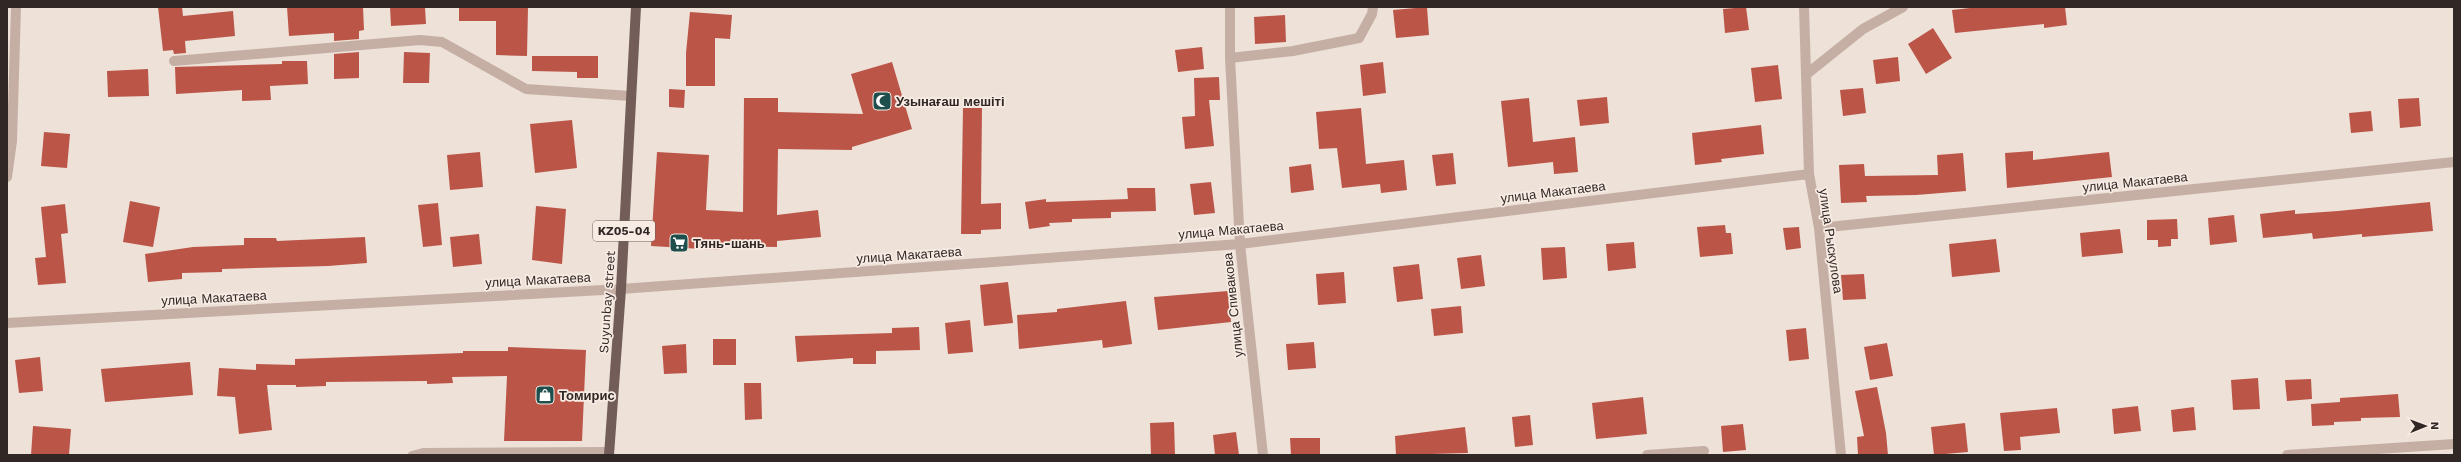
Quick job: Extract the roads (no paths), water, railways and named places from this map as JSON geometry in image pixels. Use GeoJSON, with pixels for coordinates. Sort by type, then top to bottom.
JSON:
{"type":"FeatureCollection","features":[{"type":"Feature","properties":{"kind":"main road","name":"Suyunbay street"},"geometry":{"type":"LineString","coordinates":[[609,453],[621,289],[636,7]]}},
{"type":"Feature","properties":{"kind":"street"},"geometry":{"type":"LineString","coordinates":[[7,177],[16,7]]}},
{"type":"Feature","properties":{"kind":"street","name":"улица Спивакова"},"geometry":{"type":"LineString","coordinates":[[1230,7],[1230,58],[1240,244],[1263,455]]}},
{"type":"Feature","properties":{"kind":"street"},"geometry":{"type":"LineString","coordinates":[[1230,58],[1293,51],[1359,38],[1372,14],[1373,7]]}},
{"type":"Feature","properties":{"kind":"street","name":"улица Рыскулова"},"geometry":{"type":"LineString","coordinates":[[1804,7],[1808,73],[1808,174],[1819,228],[1842,455]]}},
{"type":"Feature","properties":{"kind":"street"},"geometry":{"type":"LineString","coordinates":[[1808,73],[1863,29],[1902,7]]}},
{"type":"Feature","properties":{"kind":"street"},"geometry":{"type":"LineString","coordinates":[[174,61],[420,40],[442,42],[526,89],[631,96]]}},
{"type":"Feature","properties":{"kind":"street","name":"улица Макатаева"},"geometry":{"type":"LineString","coordinates":[[1819,228],[2454,162]]}},
{"type":"Feature","properties":{"kind":"street","name":"улица Макатаева"},"geometry":{"type":"LineString","coordinates":[[7,323],[621,289],[1240,244],[1808,174]]}},
{"type":"Feature","properties":{"kind":"street"},"geometry":{"type":"LineString","coordinates":[[2287,455],[2454,444]]}},
{"type":"Feature","properties":{"kind":"street"},"geometry":{"type":"LineString","coordinates":[[1647,455],[1704,451]]}},
{"type":"Feature","properties":{"kind":"lane"},"geometry":{"type":"LineString","coordinates":[[412,455],[423,452],[609,453]]}},
{"type":"Feature","properties":{"kind":"place","name":"Узынағаш мешіті"},"geometry":{"type":"Point","coordinates":[882,101]}},
{"type":"Feature","properties":{"kind":"place","name":"Тянь-шань"},"geometry":{"type":"Point","coordinates":[679,243]}},
{"type":"Feature","properties":{"kind":"place","name":"Томирис"},"geometry":{"type":"Point","coordinates":[545,395]}}]}
